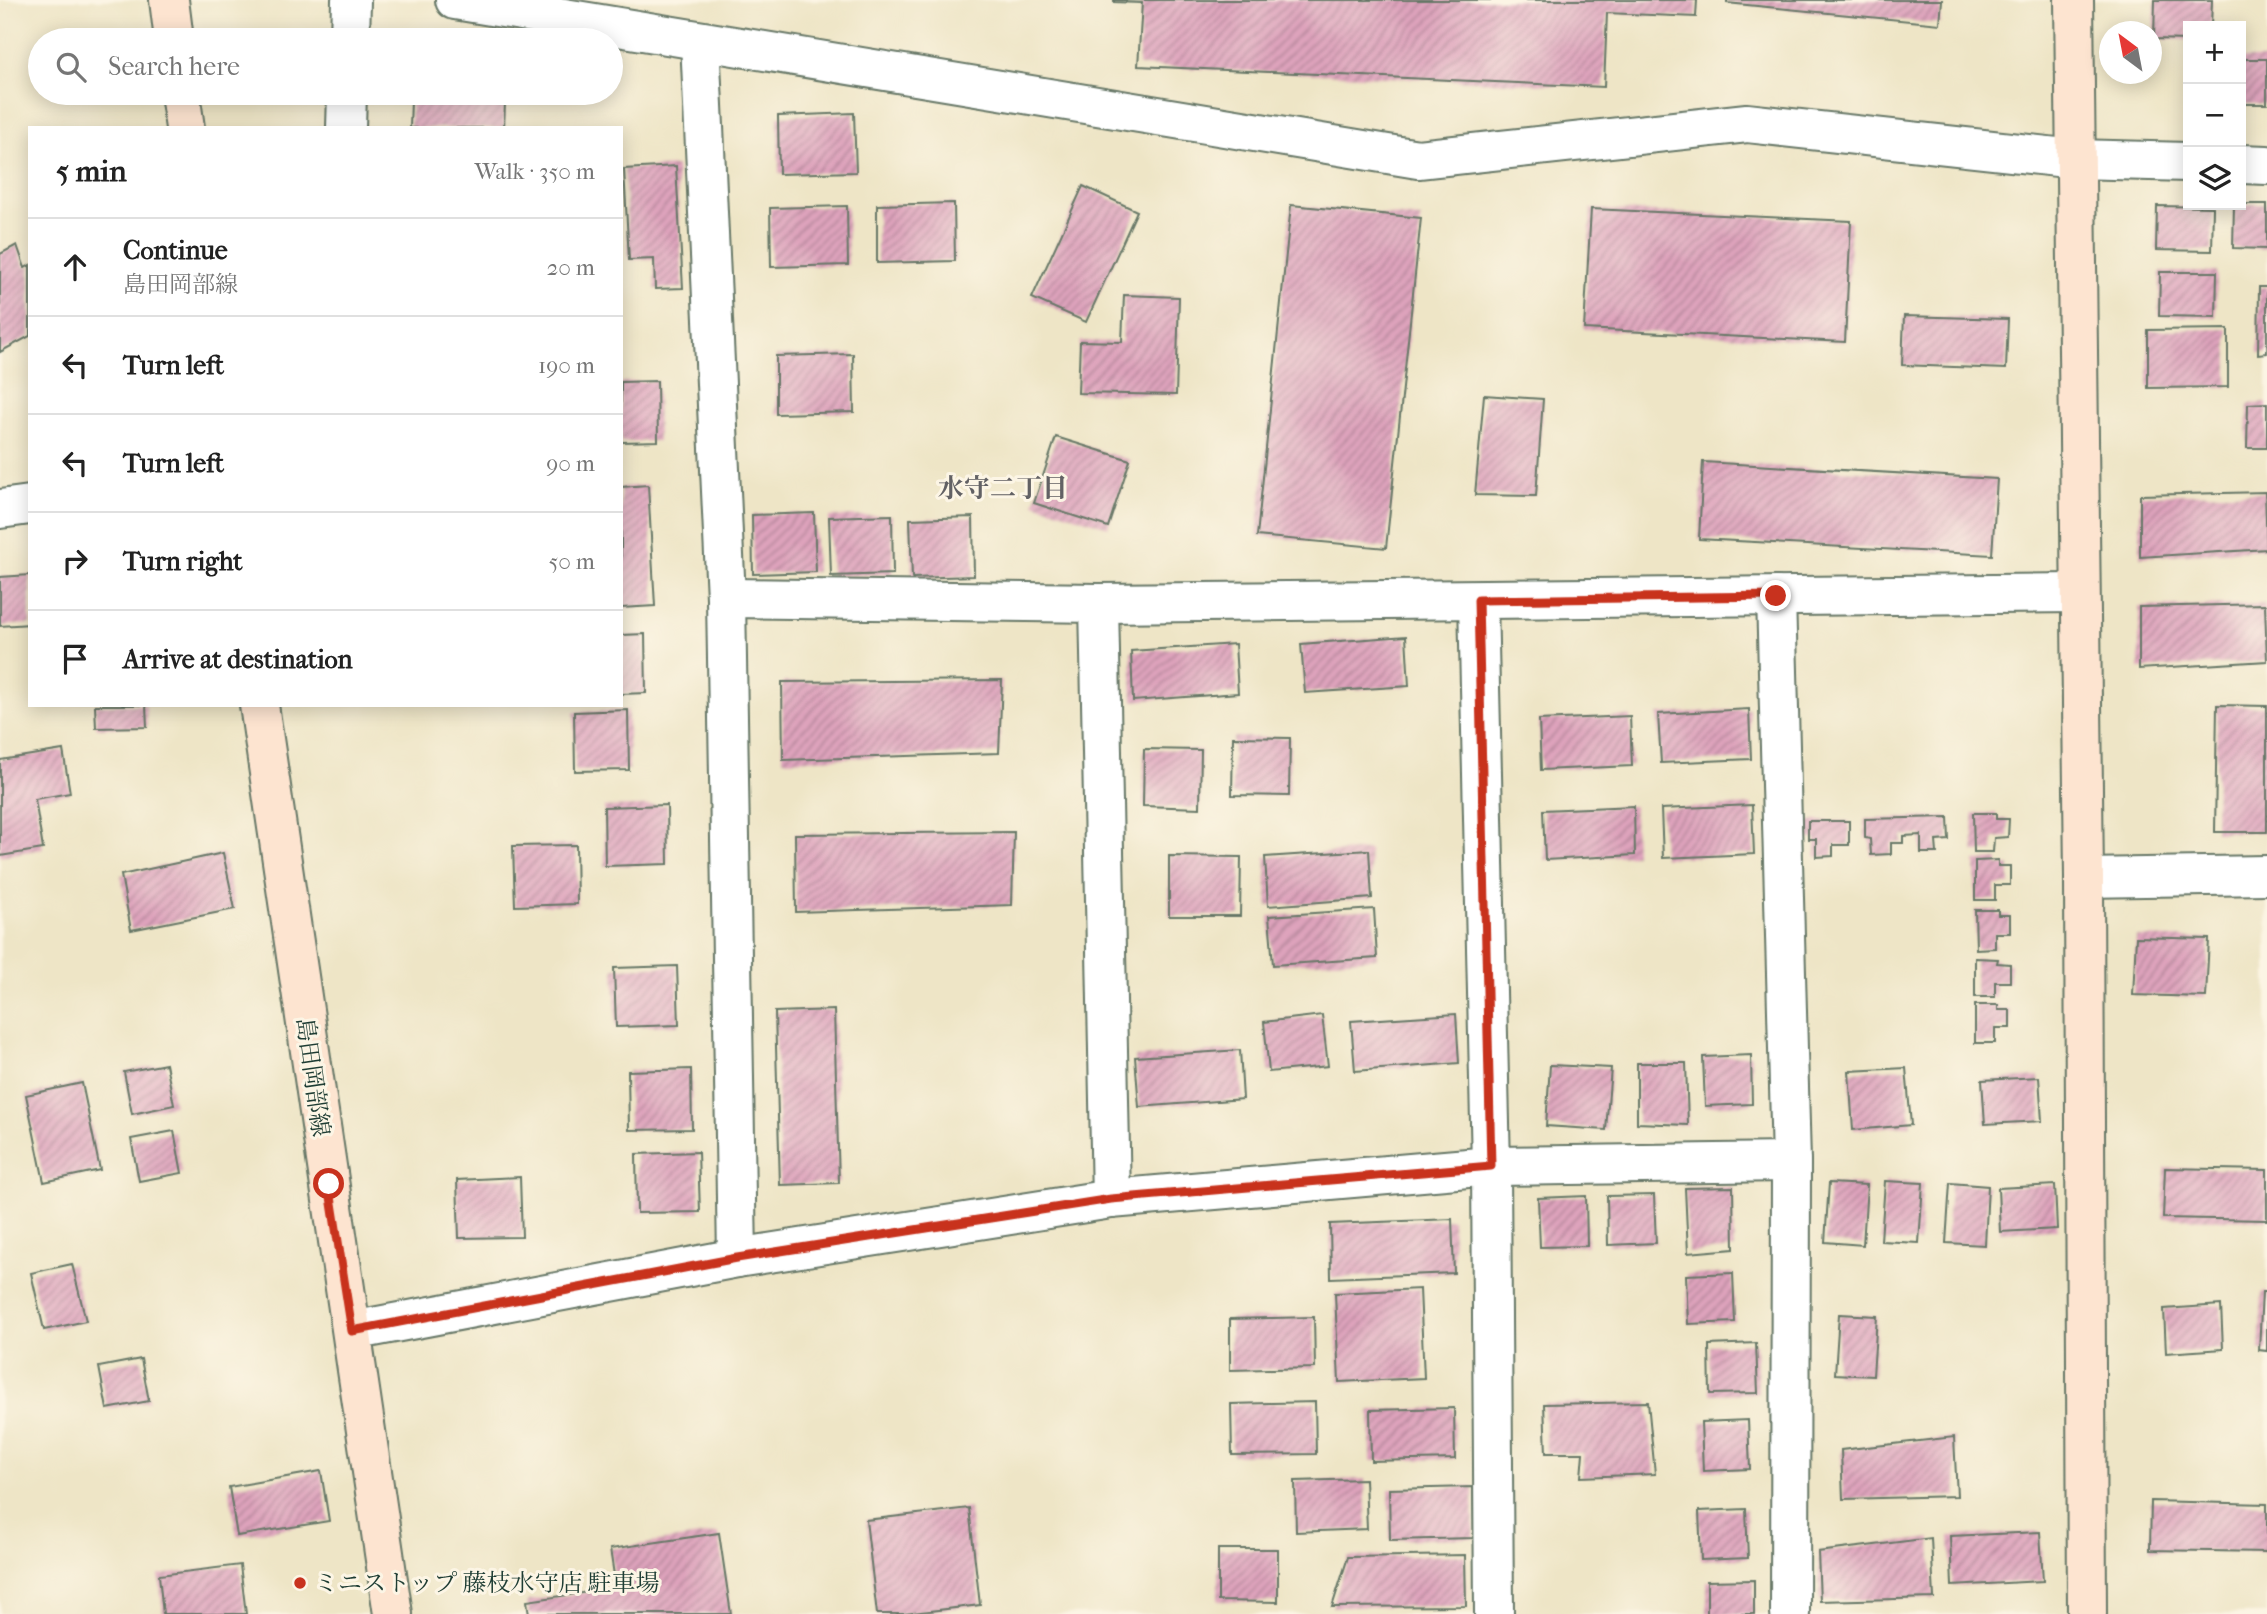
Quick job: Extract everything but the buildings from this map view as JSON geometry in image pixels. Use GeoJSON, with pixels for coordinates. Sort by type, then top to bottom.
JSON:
{"type":"FeatureCollection","features":[{"type":"Feature","properties":{"kind":"street"},"geometry":{"type":"LineString","coordinates":[[169,0],[172,28]]}},
{"type":"Feature","properties":{"kind":"street"},"geometry":{"type":"LineString","coordinates":[[350,28],[351,0]]}},
{"type":"Feature","properties":{"kind":"street"},"geometry":{"type":"LineString","coordinates":[[455,0],[622,28]]}},
{"type":"Feature","properties":{"kind":"street"},"geometry":{"type":"LineString","coordinates":[[2074,0],[2084,878],[2087,1614]]}},
{"type":"Feature","properties":{"kind":"street"},"geometry":{"type":"LineString","coordinates":[[623,28],[1418,159],[1747,123],[2075,159],[2183,162]]}},
{"type":"Feature","properties":{"kind":"street"},"geometry":{"type":"LineString","coordinates":[[700,41],[726,598],[737,1258]]}},
{"type":"Feature","properties":{"kind":"street"},"geometry":{"type":"LineString","coordinates":[[182,105],[185,126]]}},
{"type":"Feature","properties":{"kind":"street"},"geometry":{"type":"LineString","coordinates":[[346,126],[347,105]]}},
{"type":"Feature","properties":{"kind":"street"},"geometry":{"type":"LineString","coordinates":[[2246,164],[2267,165]]}},
{"type":"Feature","properties":{"kind":"street"},"geometry":{"type":"LineString","coordinates":[[0,509],[28,505]]}},
{"type":"Feature","properties":{"kind":"street"},"geometry":{"type":"LineString","coordinates":[[726,598],[1099,603],[2080,593]]}},
{"type":"Feature","properties":{"kind":"street"},"geometry":{"type":"LineString","coordinates":[[1776,596],[1791,1162],[1790,1614]]}},
{"type":"Feature","properties":{"kind":"street"},"geometry":{"type":"LineString","coordinates":[[1478,600],[1491,1166],[1494,1614]]}},
{"type":"Feature","properties":{"kind":"street"},"geometry":{"type":"LineString","coordinates":[[1099,603],[1111,1199]]}},
{"type":"Feature","properties":{"kind":"street","name":"島田岡部線"},"geometry":{"type":"LineString","coordinates":[[260,707],[393,1614]]}},
{"type":"Feature","properties":{"kind":"street"},"geometry":{"type":"LineString","coordinates":[[2084,878],[2267,875]]}},
{"type":"Feature","properties":{"kind":"street"},"geometry":{"type":"LineString","coordinates":[[352,1331],[737,1258],[1111,1199],[1491,1166],[1791,1162]]}},
{"type":"Feature","properties":{"kind":"place","name":"ミニストップ 藤枝水守店 駐車場"},"geometry":{"type":"Point","coordinates":[300,1583]}},
{"type":"Feature","properties":{"kind":"district","name":"水守二丁目"},"geometry":{"type":"Point","coordinates":[1003,488]}},
{"type":"Feature","properties":{"kind":"route"},"geometry":{"type":"LineString","coordinates":[[329,1184],[352,1331],[737,1258],[1111,1199],[1491,1166],[1478,600],[1776,596]]}}]}
